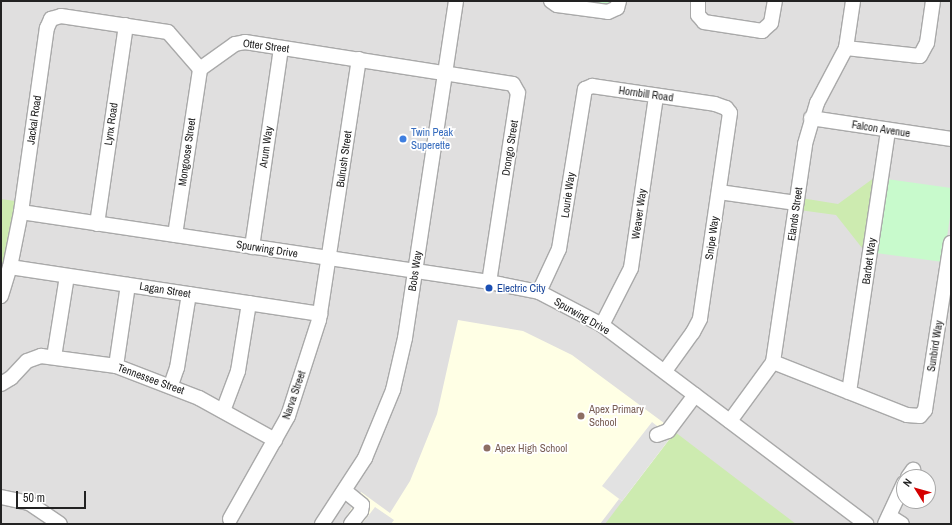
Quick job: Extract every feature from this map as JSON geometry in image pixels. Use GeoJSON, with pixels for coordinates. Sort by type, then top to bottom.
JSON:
{"type":"FeatureCollection","features":[{"type":"Feature","properties":{"kind":"street","name":"Bobs Way"},"geometry":{"type":"LineString","coordinates":[[322,524],[346,491],[365,458],[393,390],[405,338],[456,1]]}},
{"type":"Feature","properties":{"kind":"street"},"geometry":{"type":"LineString","coordinates":[[551,1],[557,4],[608,12],[617,8],[619,1]]}},
{"type":"Feature","properties":{"kind":"street"},"geometry":{"type":"LineString","coordinates":[[698,1],[698,15],[704,22],[762,31],[771,23],[775,1]]}},
{"type":"Feature","properties":{"kind":"street","name":"Elands Street"},"geometry":{"type":"LineString","coordinates":[[730,422],[773,362],[796,203],[811,118],[846,48],[852,1]]}},
{"type":"Feature","properties":{"kind":"street"},"geometry":{"type":"LineString","coordinates":[[846,48],[920,56],[927,43],[933,1]]}},
{"type":"Feature","properties":{"kind":"street","name":"Jackal Road"},"geometry":{"type":"LineString","coordinates":[[1,296],[10,267],[21,212],[47,28],[51,19],[61,16],[126,25]]}},
{"type":"Feature","properties":{"kind":"street"},"geometry":{"type":"LineString","coordinates":[[126,25],[168,32],[200,69]]}},
{"type":"Feature","properties":{"kind":"street","name":"Lynx Road"},"geometry":{"type":"LineString","coordinates":[[97,224],[126,25]]}},
{"type":"Feature","properties":{"kind":"street","name":"Otter Street"},"geometry":{"type":"LineString","coordinates":[[200,69],[239,43],[445,72]]}},
{"type":"Feature","properties":{"kind":"street","name":"Arum Way"},"geometry":{"type":"LineString","coordinates":[[252,247],[281,48]]}},
{"type":"Feature","properties":{"kind":"street","name":"Bulrush Street"},"geometry":{"type":"LineString","coordinates":[[329,259],[359,59]]}},
{"type":"Feature","properties":{"kind":"street","name":"Mongoose Street"},"geometry":{"type":"LineString","coordinates":[[175,235],[200,69]]}},
{"type":"Feature","properties":{"kind":"street","name":"Drongo Street"},"geometry":{"type":"LineString","coordinates":[[445,72],[507,81],[517,90],[489,282]]}},
{"type":"Feature","properties":{"kind":"street","name":"Hornbill Road"},"geometry":{"type":"LineString","coordinates":[[582,94],[587,87],[592,86],[715,104]]}},
{"type":"Feature","properties":{"kind":"street","name":"Lourie Way"},"geometry":{"type":"LineString","coordinates":[[539,292],[559,249],[582,94]]}},
{"type":"Feature","properties":{"kind":"street","name":"Weaver Way"},"geometry":{"type":"LineString","coordinates":[[602,325],[631,268],[656,96]]}},
{"type":"Feature","properties":{"kind":"street","name":"Snipe Way"},"geometry":{"type":"LineString","coordinates":[[664,371],[693,332],[700,318],[730,112],[726,108],[715,104]]}},
{"type":"Feature","properties":{"kind":"street","name":"Falcon Avenue"},"geometry":{"type":"LineString","coordinates":[[811,118],[951,140]]}},
{"type":"Feature","properties":{"kind":"street","name":"Barbet Way"},"geometry":{"type":"LineString","coordinates":[[849,392],[888,130]]}},
{"type":"Feature","properties":{"kind":"street"},"geometry":{"type":"LineString","coordinates":[[719,192],[796,203]]}},
{"type":"Feature","properties":{"kind":"street","name":"Spurwing Drive"},"geometry":{"type":"LineString","coordinates":[[21,212],[489,282],[539,292],[602,325],[866,524]]}},
{"type":"Feature","properties":{"kind":"street","name":"Sunbird Way"},"geometry":{"type":"LineString","coordinates":[[849,392],[912,417],[920,416],[925,410],[951,243]]}},
{"type":"Feature","properties":{"kind":"street","name":"Narva Street"},"geometry":{"type":"LineString","coordinates":[[230,519],[288,416],[320,314],[329,259]]}},
{"type":"Feature","properties":{"kind":"street","name":"Lagan Street"},"geometry":{"type":"LineString","coordinates":[[10,267],[320,314]]}},
{"type":"Feature","properties":{"kind":"street"},"geometry":{"type":"LineString","coordinates":[[54,357],[67,276]]}},
{"type":"Feature","properties":{"kind":"street"},"geometry":{"type":"LineString","coordinates":[[116,366],[128,285]]}},
{"type":"Feature","properties":{"kind":"street"},"geometry":{"type":"LineString","coordinates":[[171,385],[178,361],[188,294]]}},
{"type":"Feature","properties":{"kind":"street"},"geometry":{"type":"LineString","coordinates":[[223,411],[238,371],[249,303]]}},
{"type":"Feature","properties":{"kind":"street","name":"Tennessee Street"},"geometry":{"type":"LineString","coordinates":[[1,384],[11,378],[31,359],[41,356],[116,366],[171,385],[223,411],[275,440]]}},
{"type":"Feature","properties":{"kind":"street"},"geometry":{"type":"LineString","coordinates":[[773,362],[849,392]]}},
{"type":"Feature","properties":{"kind":"street"},"geometry":{"type":"LineString","coordinates":[[657,435],[668,431],[695,395]]}},
{"type":"Feature","properties":{"kind":"street"},"geometry":{"type":"LineString","coordinates":[[346,491],[361,502],[364,514],[351,524]]}},
{"type":"Feature","properties":{"kind":"street"},"geometry":{"type":"LineString","coordinates":[[1,496],[30,503],[60,524]]}},
{"type":"Feature","properties":{"kind":"street"},"geometry":{"type":"LineString","coordinates":[[896,500],[887,520],[902,524]]}},
{"type":"Feature","properties":{"kind":"shaded area"},"geometry":{"type":"Polygon","coordinates":[[[1,1],[951,1],[951,524],[1,524],[1,1]]]}},
{"type":"Feature","properties":{"kind":"shaded area"},"geometry":{"type":"Polygon","coordinates":[[[458,320],[523,331],[572,355],[664,423],[683,400],[694,408],[622,501],[619,499],[600,524],[342,524],[361,492],[390,513],[410,481],[437,414],[458,320]]]}},
{"type":"Feature","properties":{"kind":"shaded area"},"geometry":{"type":"Polygon","coordinates":[[[652,422],[671,437],[622,501],[602,486],[652,422]]]}},
{"type":"Feature","properties":{"kind":"shaded area"},"geometry":{"type":"Polygon","coordinates":[[[375,507],[394,520],[391,524],[362,524],[375,507]]]}},
{"type":"Feature","properties":{"kind":"green space"},"geometry":{"type":"Polygon","coordinates":[[[574,1],[613,1],[608,6],[574,1]]]}},
{"type":"Feature","properties":{"kind":"green space"},"geometry":{"type":"Polygon","coordinates":[[[878,175],[866,253],[836,215],[799,210],[801,198],[838,204],[878,175]]]}},
{"type":"Feature","properties":{"kind":"green space"},"geometry":{"type":"Polygon","coordinates":[[[887,179],[951,188],[951,211],[943,262],[876,253],[887,179]]]}},
{"type":"Feature","properties":{"kind":"green space"},"geometry":{"type":"Polygon","coordinates":[[[1,199],[15,201],[7,255],[1,275],[1,199]]]}},
{"type":"Feature","properties":{"kind":"green space"},"geometry":{"type":"Polygon","coordinates":[[[675,432],[796,524],[605,524],[675,432]]]}},
{"type":"Feature","properties":{"kind":"place","name":"Twin Peak Superette"},"geometry":{"type":"Point","coordinates":[403,139]}},
{"type":"Feature","properties":{"kind":"place","name":"Electric City"},"geometry":{"type":"Point","coordinates":[489,288]}},
{"type":"Feature","properties":{"kind":"place","name":"Apex Primary School"},"geometry":{"type":"Point","coordinates":[581,416]}},
{"type":"Feature","properties":{"kind":"place","name":"Apex High School"},"geometry":{"type":"Point","coordinates":[487,448]}}]}
